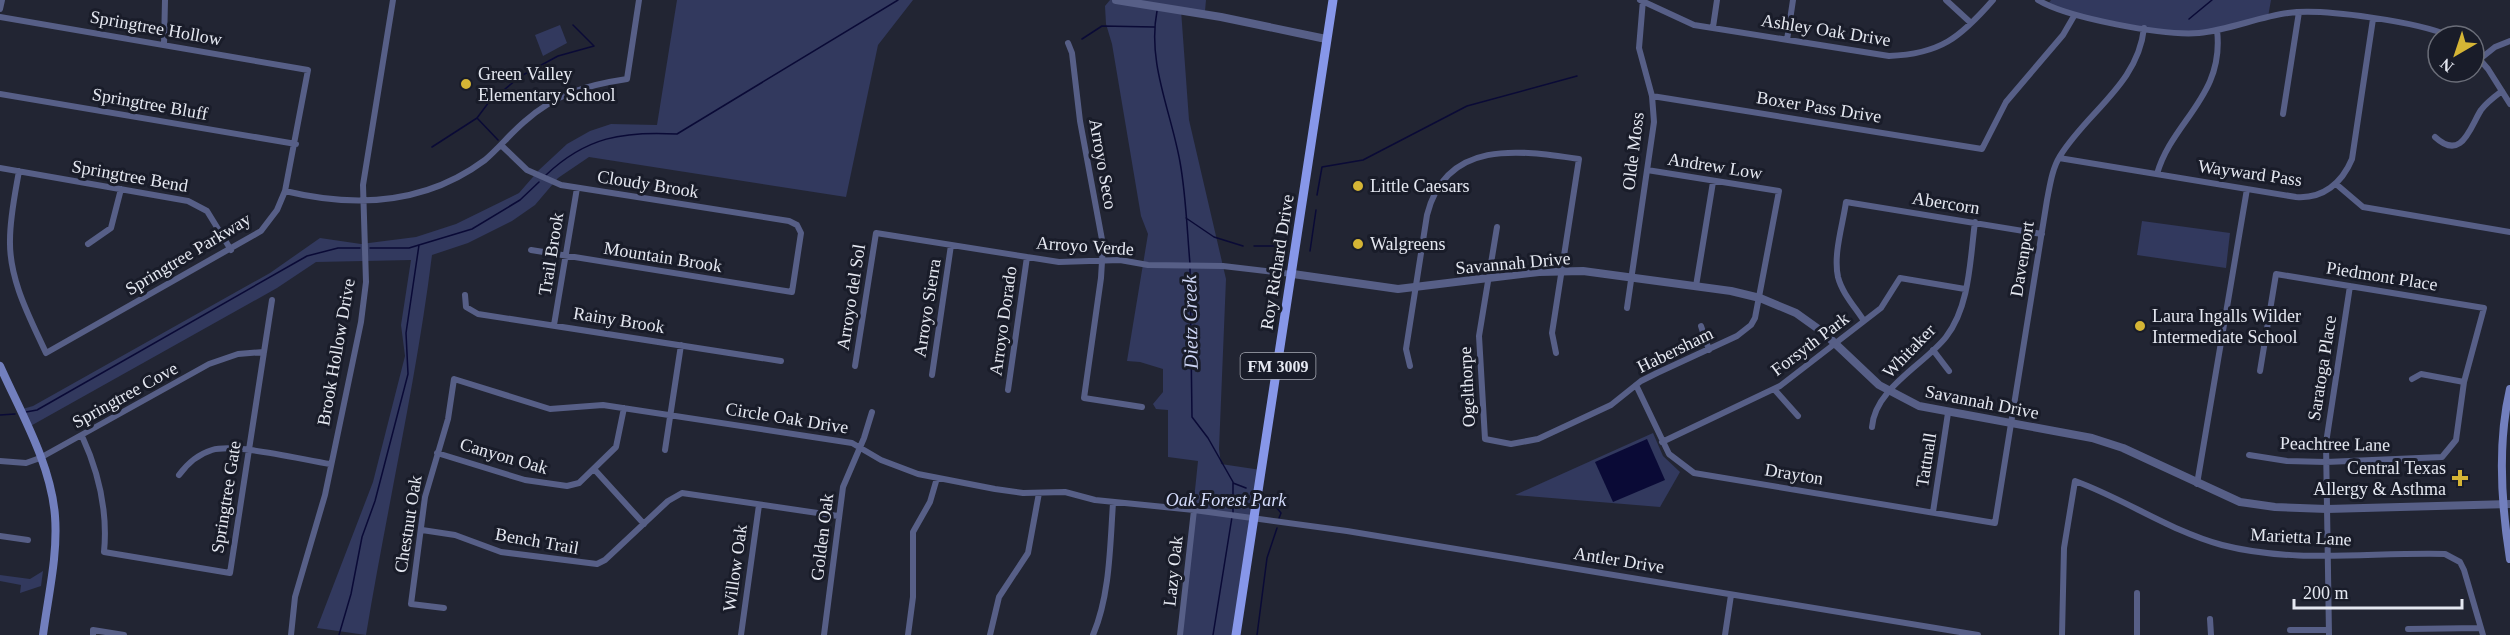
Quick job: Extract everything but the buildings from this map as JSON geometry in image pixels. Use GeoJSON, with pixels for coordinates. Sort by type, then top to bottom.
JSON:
{"type":"FeatureCollection","features":[{"type":"Feature","properties":{"kind":"main road","name":"Roy Richard Drive"},"geometry":{"type":"LineString","coordinates":[[1236,635],[1293,274],[1333,0]]}},
{"type":"Feature","properties":{"kind":"main road"},"geometry":{"type":"LineString","coordinates":[[0,366],[48,479],[56,525],[43,635]]}},
{"type":"Feature","properties":{"kind":"main road"},"geometry":{"type":"LineString","coordinates":[[2510,388],[2502,455],[2510,559]]}},
{"type":"Feature","properties":{"kind":"street"},"geometry":{"type":"LineString","coordinates":[[0,9],[2,0]]}},
{"type":"Feature","properties":{"kind":"street"},"geometry":{"type":"LineString","coordinates":[[164,45],[165,0]]}},
{"type":"Feature","properties":{"kind":"street","name":"Brook Hollow Drive"},"geometry":{"type":"LineString","coordinates":[[291,635],[295,597],[319,516],[365,297],[363,201],[365,169],[393,0]]}},
{"type":"Feature","properties":{"kind":"street"},"geometry":{"type":"LineString","coordinates":[[285,191],[311,197],[363,201],[399,198],[432,189],[471,170],[502,146],[522,123],[554,100],[590,85],[627,79],[639,0]]}},
{"type":"Feature","properties":{"kind":"street"},"geometry":{"type":"LineString","coordinates":[[1116,0],[1326,39]]}},
{"type":"Feature","properties":{"kind":"street","name":"Ashley Oak Drive"},"geometry":{"type":"LineString","coordinates":[[1642,0],[1678,18],[1713,27],[1889,57],[1916,55],[1950,42],[1993,0]]}},
{"type":"Feature","properties":{"kind":"street","name":"Olde Moss"},"geometry":{"type":"LineString","coordinates":[[1627,308],[1654,122],[1652,96],[1639,48],[1642,0]]}},
{"type":"Feature","properties":{"kind":"street"},"geometry":{"type":"LineString","coordinates":[[1713,27],[1717,0]]}},
{"type":"Feature","properties":{"kind":"street"},"geometry":{"type":"LineString","coordinates":[[1787,40],[1793,0]]}},
{"type":"Feature","properties":{"kind":"street"},"geometry":{"type":"LineString","coordinates":[[1946,0],[1971,23]]}},
{"type":"Feature","properties":{"kind":"street"},"geometry":{"type":"LineString","coordinates":[[2038,0],[2074,16],[2183,34],[2217,30],[2261,18],[2299,12],[2324,12],[2426,27]]}},
{"type":"Feature","properties":{"kind":"street"},"geometry":{"type":"LineString","coordinates":[[2283,114],[2299,12]]}},
{"type":"Feature","properties":{"kind":"street","name":"Boxer Pass Drive"},"geometry":{"type":"LineString","coordinates":[[1652,96],[1982,149],[2006,102],[2063,35],[2074,16]]}},
{"type":"Feature","properties":{"kind":"street","name":"Springtree Hollow"},"geometry":{"type":"LineString","coordinates":[[0,17],[308,70]]}},
{"type":"Feature","properties":{"kind":"street"},"geometry":{"type":"LineString","coordinates":[[2373,20],[2352,159],[2342,178],[2336,184],[2358,203],[2373,209],[2510,231]]}},
{"type":"Feature","properties":{"kind":"street","name":"Davenport"},"geometry":{"type":"LineString","coordinates":[[1995,523],[2049,190],[2059,158],[2132,70],[2140,50],[2144,28]]}},
{"type":"Feature","properties":{"kind":"street"},"geometry":{"type":"LineString","coordinates":[[2157,174],[2165,149],[2197,108],[2210,80],[2219,42],[2217,30]]}},
{"type":"Feature","properties":{"kind":"street"},"geometry":{"type":"LineString","coordinates":[[2486,54],[2495,47],[2510,41]]}},
{"type":"Feature","properties":{"kind":"street","name":"Arroyo Seco"},"geometry":{"type":"LineString","coordinates":[[1068,42],[1072,53],[1080,121],[1103,245],[1103,260],[1084,398],[1142,406]]}},
{"type":"Feature","properties":{"kind":"street"},"geometry":{"type":"LineString","coordinates":[[2486,68],[2510,104]]}},
{"type":"Feature","properties":{"kind":"street","name":"Springtree Parkway"},"geometry":{"type":"LineString","coordinates":[[19,171],[10,238],[12,262],[18,288],[46,353],[261,231],[272,218],[285,191],[296,144],[308,70]]}},
{"type":"Feature","properties":{"kind":"street"},"geometry":{"type":"LineString","coordinates":[[2435,136],[2448,144],[2459,143],[2469,135],[2485,105],[2502,92]]}},
{"type":"Feature","properties":{"kind":"street","name":"Springtree Bluff"},"geometry":{"type":"LineString","coordinates":[[0,94],[296,144]]}},
{"type":"Feature","properties":{"kind":"street","name":"Cloudy Brook"},"geometry":{"type":"LineString","coordinates":[[502,146],[536,176],[561,186],[789,221],[799,228],[801,237],[792,292]]}},
{"type":"Feature","properties":{"kind":"street"},"geometry":{"type":"LineString","coordinates":[[1410,366],[1406,350],[1427,215],[1432,197],[1446,178],[1463,163],[1505,152],[1536,153],[1579,159],[1552,333],[1556,352]]}},
{"type":"Feature","properties":{"kind":"street","name":"Wayward Pass"},"geometry":{"type":"LineString","coordinates":[[2059,158],[2304,197],[2324,192],[2336,184]]}},
{"type":"Feature","properties":{"kind":"street","name":"Springtree Bend"},"geometry":{"type":"LineString","coordinates":[[0,168],[175,198],[199,205],[212,217],[231,250]]}},
{"type":"Feature","properties":{"kind":"street","name":"Andrew Low"},"geometry":{"type":"LineString","coordinates":[[1647,170],[1779,191]]}},
{"type":"Feature","properties":{"kind":"street"},"geometry":{"type":"LineString","coordinates":[[1696,286],[1713,182]]}},
{"type":"Feature","properties":{"kind":"street","name":"Trail Brook"},"geometry":{"type":"LineString","coordinates":[[554,325],[577,188]]}},
{"type":"Feature","properties":{"kind":"street"},"geometry":{"type":"LineString","coordinates":[[88,244],[111,228],[121,189]]}},
{"type":"Feature","properties":{"kind":"street"},"geometry":{"type":"LineString","coordinates":[[2197,484],[2247,189]]}},
{"type":"Feature","properties":{"kind":"street","name":"Habersham"},"geometry":{"type":"LineString","coordinates":[[1485,439],[1511,444],[1538,439],[1611,405],[1636,386],[1746,331],[1755,318],[1760,298],[1779,191]]}},
{"type":"Feature","properties":{"kind":"street","name":"Abercorn"},"geometry":{"type":"LineString","coordinates":[[1864,321],[1844,292],[1838,276],[1838,251],[1846,202],[2042,234]]}},
{"type":"Feature","properties":{"kind":"street","name":"Whitaker"},"geometry":{"type":"LineString","coordinates":[[1872,427],[1876,412],[1890,392],[1947,337],[1956,321],[1965,289],[1975,222]]}},
{"type":"Feature","properties":{"kind":"street","name":"Ogelthorpe"},"geometry":{"type":"LineString","coordinates":[[1485,439],[1479,336],[1497,227]]}},
{"type":"Feature","properties":{"kind":"street","name":"Arroyo Verde"},"geometry":{"type":"LineString","coordinates":[[876,233],[1059,262],[1103,260],[1181,267],[1202,265],[1293,274]]}},
{"type":"Feature","properties":{"kind":"street","name":"Arroyo del Sol"},"geometry":{"type":"LineString","coordinates":[[855,366],[876,233]]}},
{"type":"Feature","properties":{"kind":"street","name":"Arroyo Sierra"},"geometry":{"type":"LineString","coordinates":[[932,375],[951,245]]}},
{"type":"Feature","properties":{"kind":"street","name":"Mountain Brook"},"geometry":{"type":"LineString","coordinates":[[531,250],[792,292]]}},
{"type":"Feature","properties":{"kind":"street","name":"Arroyo Dorado"},"geometry":{"type":"LineString","coordinates":[[1008,390],[1027,257]]}},
{"type":"Feature","properties":{"kind":"street","name":"Savannah Drive"},"geometry":{"type":"LineString","coordinates":[[1293,274],[1381,289],[1416,288],[1489,278],[1561,272],[1632,276],[1760,298],[1796,313],[1835,344],[1865,375],[1890,392],[1919,406],[2092,438],[2148,460],[2240,502],[2275,507],[2327,509],[2506,505]]}},
{"type":"Feature","properties":{"kind":"street","name":"Piedmont Place"},"geometry":{"type":"LineString","coordinates":[[2260,371],[2276,274],[2484,308]]}},
{"type":"Feature","properties":{"kind":"street","name":"Forsyth Park"},"geometry":{"type":"LineString","coordinates":[[1662,442],[1774,389],[1835,344],[1888,300],[1900,278],[1965,289]]}},
{"type":"Feature","properties":{"kind":"street","name":"Saratoga Place"},"geometry":{"type":"LineString","coordinates":[[2329,633],[2326,462],[2328,421],[2350,286]]}},
{"type":"Feature","properties":{"kind":"street","name":"Rainy Brook"},"geometry":{"type":"LineString","coordinates":[[465,295],[466,307],[478,314],[781,361]]}},
{"type":"Feature","properties":{"kind":"street","name":"Springtree Gate"},"geometry":{"type":"LineString","coordinates":[[82,436],[95,467],[102,499],[104,552],[230,573],[272,300]]}},
{"type":"Feature","properties":{"kind":"street","name":"Peachtree Lane"},"geometry":{"type":"LineString","coordinates":[[2249,454],[2287,461],[2326,462],[2438,459],[2442,457],[2456,440],[2464,382],[2484,308]]}},
{"type":"Feature","properties":{"kind":"street"},"geometry":{"type":"LineString","coordinates":[[1701,326],[1709,350]]}},
{"type":"Feature","properties":{"kind":"street"},"geometry":{"type":"LineString","coordinates":[[665,450],[681,345]]}},
{"type":"Feature","properties":{"kind":"street"},"geometry":{"type":"LineString","coordinates":[[1933,350],[1949,371]]}},
{"type":"Feature","properties":{"kind":"street","name":"Springtree Cove"},"geometry":{"type":"LineString","coordinates":[[0,460],[26,463],[40,458],[209,364],[247,352],[264,352]]}},
{"type":"Feature","properties":{"kind":"street"},"geometry":{"type":"LineString","coordinates":[[2412,379],[2421,374],[2464,382]]}},
{"type":"Feature","properties":{"kind":"street","name":"Circle Oak Drive"},"geometry":{"type":"LineString","coordinates":[[454,379],[550,409],[603,405],[842,442],[860,448],[893,465],[937,478],[1013,492],[1065,492],[1113,503],[1194,510],[1254,519]]}},
{"type":"Feature","properties":{"kind":"street","name":"Chestnut Oak"},"geometry":{"type":"LineString","coordinates":[[444,608],[411,604],[425,496],[448,419],[454,379]]}},
{"type":"Feature","properties":{"kind":"street","name":"Drayton"},"geometry":{"type":"LineString","coordinates":[[1636,386],[1662,442],[1676,462],[1694,473],[1995,523]]}},
{"type":"Feature","properties":{"kind":"street"},"geometry":{"type":"LineString","coordinates":[[1774,389],[1798,416]]}},
{"type":"Feature","properties":{"kind":"street","name":"Canyon Oak"},"geometry":{"type":"LineString","coordinates":[[437,453],[525,480],[567,486],[579,483],[618,443],[624,408]]}},
{"type":"Feature","properties":{"kind":"street","name":"Golden Oak"},"geometry":{"type":"LineString","coordinates":[[824,635],[838,516],[848,472],[860,448],[872,412]]}},
{"type":"Feature","properties":{"kind":"street","name":"Tattnall"},"geometry":{"type":"LineString","coordinates":[[1933,512],[1948,413]]}},
{"type":"Feature","properties":{"kind":"street"},"geometry":{"type":"LineString","coordinates":[[179,475],[186,465],[211,450],[249,451],[330,464]]}},
{"type":"Feature","properties":{"kind":"street"},"geometry":{"type":"LineString","coordinates":[[594,469],[644,524]]}},
{"type":"Feature","properties":{"kind":"street"},"geometry":{"type":"LineString","coordinates":[[908,635],[913,597],[913,532],[930,502],[937,478]]}},
{"type":"Feature","properties":{"kind":"street","name":"Marietta Lane"},"geometry":{"type":"LineString","coordinates":[[2062,635],[2064,548],[2075,481],[2221,545],[2261,554],[2328,556],[2434,554],[2453,557],[2464,570],[2483,635]]}},
{"type":"Feature","properties":{"kind":"street"},"geometry":{"type":"LineString","coordinates":[[990,635],[999,597],[1028,553],[1039,493]]}},
{"type":"Feature","properties":{"kind":"street","name":"Bench Trail"},"geometry":{"type":"LineString","coordinates":[[422,530],[455,535],[501,552],[587,565],[605,560],[673,497],[682,494],[838,516]]}},
{"type":"Feature","properties":{"kind":"street"},"geometry":{"type":"LineString","coordinates":[[1093,635],[1101,614],[1107,580],[1113,503]]}},
{"type":"Feature","properties":{"kind":"street","name":"Willow Oak"},"geometry":{"type":"LineString","coordinates":[[741,635],[759,505]]}},
{"type":"Feature","properties":{"kind":"street","name":"Lazy Oak"},"geometry":{"type":"LineString","coordinates":[[1180,635],[1194,510]]}},
{"type":"Feature","properties":{"kind":"street","name":"Antler Drive"},"geometry":{"type":"LineString","coordinates":[[1254,519],[1442,545],[1978,635]]}},
{"type":"Feature","properties":{"kind":"street"},"geometry":{"type":"LineString","coordinates":[[0,536],[28,540]]}},
{"type":"Feature","properties":{"kind":"street"},"geometry":{"type":"LineString","coordinates":[[2137,593],[2137,635]]}},
{"type":"Feature","properties":{"kind":"street"},"geometry":{"type":"LineString","coordinates":[[1725,635],[1731,595]]}},
{"type":"Feature","properties":{"kind":"street"},"geometry":{"type":"LineString","coordinates":[[2210,619],[2211,635]]}},
{"type":"Feature","properties":{"kind":"street"},"geometry":{"type":"LineString","coordinates":[[2408,629],[2481,628]]}},
{"type":"Feature","properties":{"kind":"street"},"geometry":{"type":"LineString","coordinates":[[2290,630],[2329,633]]}},
{"type":"Feature","properties":{"kind":"street"},"geometry":{"type":"LineString","coordinates":[[93,633],[124,635]]}},
{"type":"Feature","properties":{"kind":"green space"},"geometry":{"type":"Polygon","coordinates":[[[677,0],[913,0],[878,45],[846,197],[589,157],[558,178],[535,205],[512,221],[468,243],[432,255],[410,398],[366,635],[317,628],[373,482],[405,356],[401,325],[411,260],[316,262],[277,288],[27,428],[19,410],[33,406],[270,273],[320,238],[361,244],[416,237],[456,224],[519,193],[539,170],[567,144],[590,131],[611,124],[657,125],[677,0]]]}},
{"type":"Feature","properties":{"kind":"green space","name":"Oak Forest Park"},"geometry":{"type":"Polygon","coordinates":[[[1110,0],[1206,0],[1205,11],[1181,10],[1189,120],[1226,279],[1219,449],[1221,464],[1261,470],[1236,635],[1180,635],[1198,461],[1168,457],[1168,410],[1156,409],[1153,404],[1163,392],[1163,369],[1140,362],[1127,361],[1148,234],[1141,216],[1112,44],[1106,24],[1105,6],[1110,0]]]}},
{"type":"Feature","properties":{"kind":"green space"},"geometry":{"type":"Polygon","coordinates":[[[2051,0],[2271,0],[2268,17],[2240,25],[2183,34],[2091,19],[2047,5],[2051,0]]]}},
{"type":"Feature","properties":{"kind":"green space"},"geometry":{"type":"Polygon","coordinates":[[[560,25],[567,43],[543,56],[535,35],[560,25]]]}},
{"type":"Feature","properties":{"kind":"green space"},"geometry":{"type":"Polygon","coordinates":[[[2142,221],[2230,233],[2226,268],[2137,255],[2142,221]]]}},
{"type":"Feature","properties":{"kind":"green space"},"geometry":{"type":"Polygon","coordinates":[[[1653,433],[1663,456],[1680,472],[1660,507],[1515,495],[1653,433]]]}},
{"type":"Feature","properties":{"kind":"green space"},"geometry":{"type":"Polygon","coordinates":[[[43,571],[41,586],[20,593],[21,585],[0,581],[0,575],[30,579],[43,571]]]}},
{"type":"Feature","properties":{"kind":"shaded area"},"geometry":{"type":"Polygon","coordinates":[[[1647,439],[1665,480],[1613,502],[1595,462],[1647,439]]]}},
{"type":"Feature","properties":{"kind":"waterway"},"geometry":{"type":"LineString","coordinates":[[546,175],[576,152],[606,139],[639,134],[677,134],[898,0]]}},
{"type":"Feature","properties":{"kind":"waterway"},"geometry":{"type":"LineString","coordinates":[[2189,19],[2212,0]]}},
{"type":"Feature","properties":{"kind":"waterway","name":"Dietz Creek"},"geometry":{"type":"LineString","coordinates":[[1157,11],[1155,49],[1161,87],[1180,162],[1190,264]]}},
{"type":"Feature","properties":{"kind":"waterway"},"geometry":{"type":"LineString","coordinates":[[432,147],[477,118],[489,102],[521,76],[558,56],[594,46],[573,25]]}},
{"type":"Feature","properties":{"kind":"waterway"},"geometry":{"type":"LineString","coordinates":[[1082,39],[1102,26],[1154,27]]}},
{"type":"Feature","properties":{"kind":"waterway"},"geometry":{"type":"LineString","coordinates":[[1317,195],[1322,167],[1363,160],[1467,106],[1577,76]]}},
{"type":"Feature","properties":{"kind":"waterway"},"geometry":{"type":"LineString","coordinates":[[477,118],[498,140]]}},
{"type":"Feature","properties":{"kind":"waterway"},"geometry":{"type":"LineString","coordinates":[[370,248],[409,248],[472,229],[520,200],[539,182]]}},
{"type":"Feature","properties":{"kind":"waterway"},"geometry":{"type":"LineString","coordinates":[[1310,251],[1316,210]]}},
{"type":"Feature","properties":{"kind":"waterway"},"geometry":{"type":"LineString","coordinates":[[1186,218],[1214,237],[1243,246]]}},
{"type":"Feature","properties":{"kind":"waterway"},"geometry":{"type":"LineString","coordinates":[[339,635],[351,594],[362,537],[375,501],[408,374],[406,333],[419,245]]}},
{"type":"Feature","properties":{"kind":"waterway"},"geometry":{"type":"LineString","coordinates":[[1254,246],[1280,246]]}},
{"type":"Feature","properties":{"kind":"waterway"},"geometry":{"type":"LineString","coordinates":[[26,412],[37,410],[307,256],[338,248],[360,248]]}},
{"type":"Feature","properties":{"kind":"waterway","name":"Dietz Creek"},"geometry":{"type":"LineString","coordinates":[[1190,268],[1192,417],[1208,438],[1233,482],[1233,513]]}},
{"type":"Feature","properties":{"kind":"waterway"},"geometry":{"type":"LineString","coordinates":[[0,415],[15,414]]}},
{"type":"Feature","properties":{"kind":"waterway"},"geometry":{"type":"LineString","coordinates":[[1233,483],[1246,488]]}},
{"type":"Feature","properties":{"kind":"waterway"},"geometry":{"type":"LineString","coordinates":[[1272,502],[1281,513],[1279,518]]}},
{"type":"Feature","properties":{"kind":"waterway","name":"Dietz Creek"},"geometry":{"type":"LineString","coordinates":[[1213,635],[1232,517]]}},
{"type":"Feature","properties":{"kind":"waterway"},"geometry":{"type":"LineString","coordinates":[[1257,635],[1267,558],[1277,528]]}},
{"type":"Feature","properties":{"kind":"place","name":"Green Valley Elementary School"},"geometry":{"type":"Point","coordinates":[466,84]}},
{"type":"Feature","properties":{"kind":"place","name":"Little Caesars"},"geometry":{"type":"Point","coordinates":[1358,186]}},
{"type":"Feature","properties":{"kind":"place","name":"Walgreens"},"geometry":{"type":"Point","coordinates":[1358,244]}},
{"type":"Feature","properties":{"kind":"place","name":"Laura Ingalls Wilder Intermediate School"},"geometry":{"type":"Point","coordinates":[2140,326]}},
{"type":"Feature","properties":{"kind":"place","name":"Central Texas Allergy & Asthma"},"geometry":{"type":"Point","coordinates":[2460,478]}}]}
